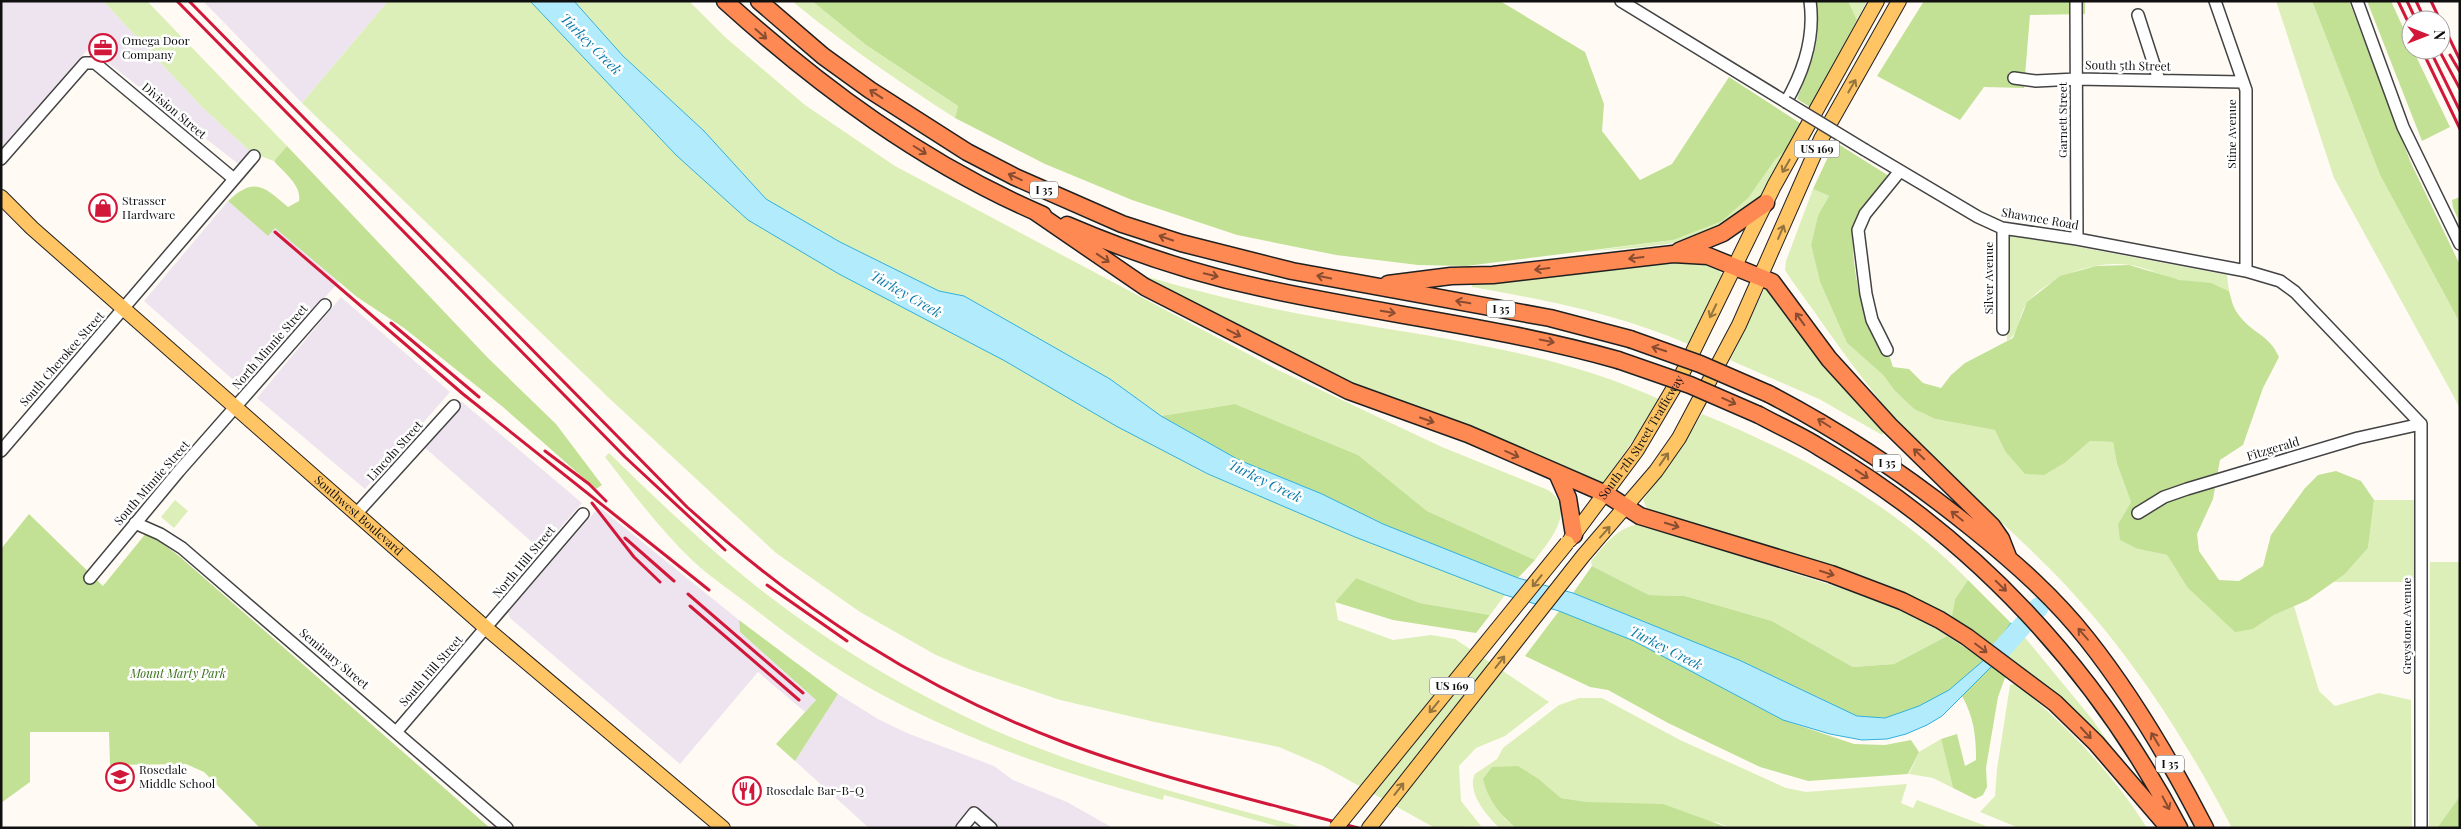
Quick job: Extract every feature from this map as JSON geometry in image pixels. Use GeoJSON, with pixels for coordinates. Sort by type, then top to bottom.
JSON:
{"type":"FeatureCollection","features":[{"type":"Feature","properties":{"kind":"highway","name":"I 35"},"geometry":{"type":"LineString","coordinates":[[725,1],[806,72],[862,113],[951,169],[1034,211],[1153,258],[1243,284],[1320,300],[1508,333],[1618,360],[1690,385],[1759,415],[1819,446],[1902,502],[1965,553],[2041,628],[2113,716],[2136,750],[2179,828]]}},
{"type":"Feature","properties":{"kind":"highway","name":"I 35"},"geometry":{"type":"LineString","coordinates":[[759,1],[823,56],[870,90],[967,152],[1015,177],[1122,224],[1181,243],[1292,271],[1550,318],[1630,339],[1692,361],[1769,394],[1816,418],[1889,464],[1998,543],[2008,557],[2039,586],[2086,637],[2131,702],[2155,738],[2205,828]]}},
{"type":"Feature","properties":{"kind":"highway"},"geometry":{"type":"LineString","coordinates":[[1673,254],[1723,233],[1766,203]]}},
{"type":"Feature","properties":{"kind":"highway"},"geometry":{"type":"LineString","coordinates":[[1034,211],[1145,287],[1306,370],[1376,402],[1468,434],[1606,494],[1640,516],[1862,585],[1940,620],[1967,637],[2056,703],[2096,743],[2169,828]]}},
{"type":"Feature","properties":{"kind":"highway"},"geometry":{"type":"LineString","coordinates":[[1372,286],[1452,276],[1493,275],[1673,254],[1708,256],[1762,277],[1772,282],[1829,359],[1882,418],[1992,526],[1998,543]]}},
{"type":"Feature","properties":{"kind":"highway"},"geometry":{"type":"LineString","coordinates":[[1557,473],[1568,498],[1571,539]]}},
{"type":"Feature","properties":{"kind":"main road","name":"South 7th Street Trafficway"},"geometry":{"type":"LineString","coordinates":[[1336,828],[1571,539],[1638,450],[1682,374],[1766,203],[1877,1]]}},
{"type":"Feature","properties":{"kind":"main road","name":"South 7th Street Trafficway"},"geometry":{"type":"LineString","coordinates":[[1369,828],[1583,556],[1627,507],[1679,438],[1762,277],[1822,139],[1899,1]]}},
{"type":"Feature","properties":{"kind":"main road","name":"Southwest Boulevard"},"geometry":{"type":"LineString","coordinates":[[1,197],[32,228],[486,628],[723,828]]}},
{"type":"Feature","properties":{"kind":"street","name":"Shawnee Road"},"geometry":{"type":"LineString","coordinates":[[1621,1],[1900,171],[1978,217],[2003,228],[2077,239],[2246,271],[2280,281],[2296,292],[2421,424]]}},
{"type":"Feature","properties":{"kind":"street"},"geometry":{"type":"LineString","coordinates":[[1786,102],[1799,80],[1807,56],[1812,19],[1810,1]]}},
{"type":"Feature","properties":{"kind":"street","name":"Garnett Street"},"geometry":{"type":"LineString","coordinates":[[2076,1],[2077,239]]}},
{"type":"Feature","properties":{"kind":"street","name":"Stine Avenue"},"geometry":{"type":"LineString","coordinates":[[2215,1],[2246,90],[2246,271]]}},
{"type":"Feature","properties":{"kind":"street"},"geometry":{"type":"LineString","coordinates":[[2357,1],[2403,127],[2460,244]]}},
{"type":"Feature","properties":{"kind":"street"},"geometry":{"type":"LineString","coordinates":[[2138,15],[2159,80]]}},
{"type":"Feature","properties":{"kind":"street","name":"Division Street"},"geometry":{"type":"LineString","coordinates":[[1,160],[85,63],[95,63],[234,179]]}},
{"type":"Feature","properties":{"kind":"street","name":"South 5th Street"},"geometry":{"type":"LineString","coordinates":[[2014,78],[2036,81],[2076,79],[2242,82]]}},
{"type":"Feature","properties":{"kind":"street","name":"South Cherokee Street"},"geometry":{"type":"LineString","coordinates":[[1,451],[254,156]]}},
{"type":"Feature","properties":{"kind":"street"},"geometry":{"type":"LineString","coordinates":[[1887,350],[1872,320],[1861,271],[1858,230],[1865,214],[1900,171]]}},
{"type":"Feature","properties":{"kind":"street","name":"Silver Avenue"},"geometry":{"type":"LineString","coordinates":[[2003,228],[2003,329]]}},
{"type":"Feature","properties":{"kind":"street","name":"North Minnie Street"},"geometry":{"type":"LineString","coordinates":[[236,407],[325,305]]}},
{"type":"Feature","properties":{"kind":"street","name":"Lincoln Street"},"geometry":{"type":"LineString","coordinates":[[356,514],[454,406]]}},
{"type":"Feature","properties":{"kind":"street","name":"South Minnie Street"},"geometry":{"type":"LineString","coordinates":[[90,578],[236,407]]}},
{"type":"Feature","properties":{"kind":"street","name":"Fitzgerald"},"geometry":{"type":"LineString","coordinates":[[2138,513],[2164,497],[2358,438],[2421,424]]}},
{"type":"Feature","properties":{"kind":"street","name":"Greystone Avenue"},"geometry":{"type":"LineString","coordinates":[[2420,828],[2421,424]]}},
{"type":"Feature","properties":{"kind":"street","name":"North Hill Street"},"geometry":{"type":"LineString","coordinates":[[486,628],[583,514]]}},
{"type":"Feature","properties":{"kind":"street","name":"Seminary Street"},"geometry":{"type":"LineString","coordinates":[[135,523],[160,534],[182,548],[397,731],[506,828]]}},
{"type":"Feature","properties":{"kind":"street","name":"South Hill Street"},"geometry":{"type":"LineString","coordinates":[[397,731],[486,628]]}},
{"type":"Feature","properties":{"kind":"street"},"geometry":{"type":"LineString","coordinates":[[962,828],[974,813],[991,828]]}},
{"type":"Feature","properties":{"kind":"shaded area"},"geometry":{"type":"Polygon","coordinates":[[[1,1],[103,1],[202,107],[252,153],[241,166],[89,48],[1,148],[1,1]]]}},
{"type":"Feature","properties":{"kind":"shaded area"},"geometry":{"type":"Polygon","coordinates":[[[203,1],[388,1],[302,103],[203,1]]]}},
{"type":"Feature","properties":{"kind":"shaded area"},"geometry":{"type":"Polygon","coordinates":[[[228,201],[268,236],[275,227],[339,282],[243,387],[144,301],[228,201]]]}},
{"type":"Feature","properties":{"kind":"shaded area"},"geometry":{"type":"Polygon","coordinates":[[[341,297],[450,392],[365,489],[257,398],[341,297]]]}},
{"type":"Feature","properties":{"kind":"shaded area"},"geometry":{"type":"Polygon","coordinates":[[[461,401],[582,503],[541,550],[423,446],[461,401]]]}},
{"type":"Feature","properties":{"kind":"shaded area"},"geometry":{"type":"Polygon","coordinates":[[[599,507],[739,620],[740,632],[816,700],[805,712],[758,672],[680,764],[510,618],[508,612],[599,507]]]}},
{"type":"Feature","properties":{"kind":"shaded area"},"geometry":{"type":"Polygon","coordinates":[[[838,694],[878,719],[907,733],[994,766],[1013,780],[1067,802],[1113,828],[1000,828],[973,805],[955,828],[869,828],[795,761],[838,694]]]}},
{"type":"Feature","properties":{"kind":"green space"},"geometry":{"type":"Polygon","coordinates":[[[103,1],[147,1],[287,146],[274,161],[252,153],[202,107],[103,1]]]}},
{"type":"Feature","properties":{"kind":"green space"},"geometry":{"type":"Polygon","coordinates":[[[388,1],[530,1],[676,155],[748,220],[839,274],[1005,361],[1116,426],[1207,474],[1355,537],[1505,595],[1490,615],[1420,603],[1356,578],[1335,602],[1338,620],[1393,640],[1431,635],[1455,639],[1549,702],[1505,736],[1476,748],[1459,766],[1461,801],[1481,826],[1435,828],[1323,766],[1279,747],[1155,722],[1060,700],[969,669],[936,655],[860,612],[776,553],[610,399],[302,103],[388,1]]]}},
{"type":"Feature","properties":{"kind":"green space"},"geometry":{"type":"Polygon","coordinates":[[[574,1],[689,1],[725,37],[805,105],[895,166],[1278,370],[1442,447],[1548,490],[1556,498],[1560,507],[1561,516],[1558,525],[1535,560],[1427,511],[1358,455],[1235,404],[1161,416],[1110,379],[964,296],[939,291],[840,242],[766,199],[704,131],[623,56],[574,1]]]}},
{"type":"Feature","properties":{"kind":"green space"},"geometry":{"type":"Polygon","coordinates":[[[792,1],[812,1],[866,45],[958,106],[955,118],[872,62],[792,1]]]}},
{"type":"Feature","properties":{"kind":"green space"},"geometry":{"type":"Polygon","coordinates":[[[812,1],[1500,1],[1585,52],[1604,104],[1602,131],[1640,180],[1672,164],[1729,77],[1803,125],[1791,145],[1775,160],[1749,197],[1722,221],[1673,240],[1466,266],[1418,265],[1336,255],[1237,235],[1132,200],[1045,164],[955,118],[958,106],[866,45],[812,1]]]}},
{"type":"Feature","properties":{"kind":"green space"},"geometry":{"type":"Polygon","coordinates":[[[1816,1],[1848,1],[1857,20],[1810,107],[1797,99],[1817,40],[1818,16],[1816,1]]]}},
{"type":"Feature","properties":{"kind":"green space"},"geometry":{"type":"Polygon","coordinates":[[[1848,1],[1867,1],[1857,20],[1848,1]]]}},
{"type":"Feature","properties":{"kind":"green space"},"geometry":{"type":"Polygon","coordinates":[[[1924,1],[2085,1],[2085,14],[2030,15],[2024,88],[1984,87],[1960,120],[1877,76],[1924,1]]]}},
{"type":"Feature","properties":{"kind":"green space"},"geometry":{"type":"Polygon","coordinates":[[[2276,1],[2312,1],[2380,175],[2460,323],[2460,408],[2334,178],[2276,1]]]}},
{"type":"Feature","properties":{"kind":"green space"},"geometry":{"type":"Polygon","coordinates":[[[2312,1],[2349,1],[2411,163],[2460,265],[2460,323],[2380,175],[2312,1]]]}},
{"type":"Feature","properties":{"kind":"green space"},"geometry":{"type":"Polygon","coordinates":[[[2367,1],[2391,1],[2401,23],[2401,60],[2418,60],[2450,127],[2422,141],[2367,1]]]}},
{"type":"Feature","properties":{"kind":"green space"},"geometry":{"type":"Polygon","coordinates":[[[1835,142],[1889,176],[1867,202],[1856,219],[1853,231],[1853,249],[1859,292],[1865,313],[1872,332],[1880,347],[1889,355],[1893,367],[1909,369],[1923,383],[1941,388],[1951,375],[1965,363],[2013,338],[2027,302],[2060,276],[2096,266],[2129,265],[2180,280],[2211,283],[2229,291],[2233,306],[2238,314],[2248,326],[2270,343],[2279,357],[2263,388],[2243,445],[2220,460],[2213,499],[2197,534],[2199,551],[2219,580],[2239,581],[2263,566],[2271,535],[2305,488],[2318,475],[2336,471],[2361,481],[2374,500],[2368,548],[2345,574],[2308,600],[2274,615],[2253,629],[2235,632],[2187,587],[2167,555],[2138,549],[2120,540],[2118,524],[2131,502],[2117,464],[2113,442],[2090,441],[2066,462],[2044,475],[2025,474],[2005,451],[1995,430],[1935,419],[1914,409],[1895,391],[1883,375],[1847,343],[1820,282],[1811,245],[1818,215],[1829,196],[1813,189],[1835,142]]]}},
{"type":"Feature","properties":{"kind":"green space"},"geometry":{"type":"Polygon","coordinates":[[[1791,145],[1763,194],[1741,216],[1722,228],[1700,236],[1654,246],[1584,252],[1673,240],[1749,197],[1775,160],[1791,145]]]}},
{"type":"Feature","properties":{"kind":"green space"},"geometry":{"type":"Polygon","coordinates":[[[287,146],[488,358],[556,424],[602,485],[596,489],[503,407],[404,328],[357,297],[275,228],[268,236],[228,201],[245,189],[259,187],[272,194],[288,207],[299,201],[298,190],[295,184],[274,161],[287,146]]]}},
{"type":"Feature","properties":{"kind":"green space"},"geometry":{"type":"Polygon","coordinates":[[[1813,189],[1829,196],[1818,215],[1811,245],[1820,282],[1847,343],[1883,375],[1895,391],[1914,409],[1935,419],[1996,430],[2005,451],[2066,462],[2090,441],[2113,442],[2117,464],[2131,502],[2118,524],[2138,549],[2167,555],[2187,587],[2253,629],[2274,615],[2294,606],[2319,691],[2335,706],[2379,693],[2411,700],[2412,828],[2232,828],[2172,723],[2102,626],[2048,567],[1909,435],[1838,346],[1788,275],[1785,270],[1786,261],[1813,189]]]}},
{"type":"Feature","properties":{"kind":"green space"},"geometry":{"type":"Polygon","coordinates":[[[2460,197],[2460,223],[2453,208],[2452,200],[2460,197]]]}},
{"type":"Feature","properties":{"kind":"green space"},"geometry":{"type":"Polygon","coordinates":[[[2011,234],[2227,275],[2229,291],[2210,284],[2174,279],[2129,265],[2102,265],[2088,268],[2061,278],[2037,293],[2028,302],[2022,312],[2015,333],[2007,341],[2008,237],[2011,234]]]}},
{"type":"Feature","properties":{"kind":"green space"},"geometry":{"type":"Polygon","coordinates":[[[1670,261],[1699,261],[1712,265],[1722,275],[1688,344],[1635,324],[1582,309],[1472,287],[1472,282],[1670,261]]]}},
{"type":"Feature","properties":{"kind":"green space"},"geometry":{"type":"Polygon","coordinates":[[[1148,277],[1282,311],[1455,340],[1539,358],[1581,370],[1661,400],[1602,485],[1342,381],[1148,281],[1148,277]]]}},
{"type":"Feature","properties":{"kind":"green space"},"geometry":{"type":"Polygon","coordinates":[[[1765,288],[1769,289],[1826,367],[1885,431],[1882,435],[1819,399],[1730,360],[1765,288]]]}},
{"type":"Feature","properties":{"kind":"green space"},"geometry":{"type":"Polygon","coordinates":[[[1235,404],[1358,455],[1427,511],[1535,560],[1518,578],[1383,524],[1322,494],[1239,460],[1161,416],[1235,404]]]}},
{"type":"Feature","properties":{"kind":"green space"},"geometry":{"type":"Polygon","coordinates":[[[1702,414],[1775,446],[1844,483],[1908,527],[1939,552],[1968,580],[1955,599],[1951,621],[1648,511],[1643,500],[1683,445],[1702,414]]]}},
{"type":"Feature","properties":{"kind":"green space"},"geometry":{"type":"Polygon","coordinates":[[[609,453],[676,517],[776,602],[839,646],[905,685],[973,720],[1044,750],[1118,775],[1305,828],[1284,828],[1164,795],[1163,800],[1079,776],[952,729],[872,689],[803,646],[700,567],[669,537],[636,498],[605,457],[609,453]]]}},
{"type":"Feature","properties":{"kind":"green space"},"geometry":{"type":"Polygon","coordinates":[[[175,500],[188,511],[174,528],[161,517],[175,500]]]}},
{"type":"Feature","properties":{"kind":"green space"},"geometry":{"type":"Polygon","coordinates":[[[2374,500],[2417,500],[2415,582],[2333,582],[2345,574],[2368,548],[2374,500]]]}},
{"type":"Feature","properties":{"kind":"green space","name":"Mount Marty Park"},"geometry":{"type":"Polygon","coordinates":[[[29,514],[103,586],[147,532],[179,556],[490,828],[260,828],[204,772],[186,764],[110,765],[109,732],[30,732],[30,782],[1,803],[1,549],[29,514]]]}},
{"type":"Feature","properties":{"kind":"green space"},"geometry":{"type":"Polygon","coordinates":[[[1639,524],[1875,600],[1913,616],[1947,636],[1894,664],[1853,667],[1772,621],[1685,596],[1649,595],[1592,566],[1591,561],[1618,533],[1639,524]]]}},
{"type":"Feature","properties":{"kind":"green space"},"geometry":{"type":"Polygon","coordinates":[[[2430,562],[2460,562],[2460,796],[2437,828],[2429,828],[2430,562]]]}},
{"type":"Feature","properties":{"kind":"green space"},"geometry":{"type":"Polygon","coordinates":[[[1592,566],[1649,595],[1685,596],[1772,621],[1853,667],[1894,664],[1947,636],[1984,660],[1949,691],[1919,706],[1885,718],[1857,716],[1739,660],[1573,593],[1592,566]]]}},
{"type":"Feature","properties":{"kind":"green space"},"geometry":{"type":"Polygon","coordinates":[[[1356,578],[1420,603],[1490,615],[1476,633],[1393,620],[1335,602],[1356,578]]]}},
{"type":"Feature","properties":{"kind":"green space"},"geometry":{"type":"Polygon","coordinates":[[[1968,580],[2011,623],[1993,647],[1951,621],[1955,599],[1968,580]]]}},
{"type":"Feature","properties":{"kind":"green space"},"geometry":{"type":"Polygon","coordinates":[[[1559,611],[1634,641],[1783,720],[1854,744],[1885,745],[1911,740],[1919,752],[1908,774],[1808,781],[1760,767],[1668,723],[1608,690],[1590,687],[1525,656],[1559,611]]]}},
{"type":"Feature","properties":{"kind":"green space"},"geometry":{"type":"Polygon","coordinates":[[[739,620],[838,694],[795,761],[776,744],[816,700],[740,632],[739,620]]]}},
{"type":"Feature","properties":{"kind":"green space"},"geometry":{"type":"Polygon","coordinates":[[[2023,635],[2092,719],[2121,760],[2045,686],[2005,654],[2023,635]]]}},
{"type":"Feature","properties":{"kind":"green space"},"geometry":{"type":"Polygon","coordinates":[[[1994,664],[2006,675],[1998,697],[1986,768],[1987,787],[1983,795],[1975,799],[1953,788],[1941,739],[1957,734],[1965,766],[1976,760],[1974,727],[1962,696],[1994,664]]]}},
{"type":"Feature","properties":{"kind":"green space"},"geometry":{"type":"Polygon","coordinates":[[[2016,684],[2071,733],[2104,769],[2147,828],[2019,828],[1980,812],[1995,796],[1997,769],[2010,685],[2016,684]]]}},
{"type":"Feature","properties":{"kind":"green space"},"geometry":{"type":"Polygon","coordinates":[[[1579,698],[1602,698],[1680,740],[1786,788],[1806,792],[1907,784],[1901,803],[1913,808],[1917,800],[1991,828],[1729,828],[1719,823],[1561,798],[1540,780],[1504,818],[1516,828],[1500,828],[1479,803],[1473,788],[1475,774],[1497,759],[1503,748],[1559,705],[1579,698]]]}},
{"type":"Feature","properties":{"kind":"green space"},"geometry":{"type":"Polygon","coordinates":[[[1941,739],[1953,788],[1933,778],[1909,774],[1919,752],[1941,739]]]}},
{"type":"Feature","properties":{"kind":"green space"},"geometry":{"type":"Polygon","coordinates":[[[1518,766],[1540,780],[1561,798],[1587,802],[1663,804],[1729,828],[1516,828],[1495,806],[1488,794],[1483,779],[1492,767],[1518,766]]]}},
{"type":"Feature","properties":{"kind":"green space"},"geometry":{"type":"Polygon","coordinates":[[[2460,796],[2460,828],[2437,828],[2460,796]]]}},
{"type":"Feature","properties":{"kind":"water"},"geometry":{"type":"Polygon","coordinates":[[[530,1],[574,1],[623,56],[704,131],[766,199],[840,242],[939,291],[964,296],[1110,379],[1161,416],[1239,460],[1322,494],[1383,524],[1518,578],[1573,593],[1739,660],[1857,716],[1885,718],[1919,706],[1949,690],[1984,660],[2011,623],[2023,635],[1942,716],[1906,734],[1887,739],[1862,740],[1830,734],[1783,720],[1634,641],[1559,611],[1505,595],[1355,537],[1208,474],[1116,426],[1005,361],[839,274],[748,220],[676,155],[530,1]]]}},
{"type":"Feature","properties":{"kind":"waterway","name":"Turkey Creek"},"geometry":{"type":"LineString","coordinates":[[2001,650],[2039,607]]}},
{"type":"Feature","properties":{"kind":"railway"},"geometry":{"type":"LineString","coordinates":[[177,1],[625,457],[725,550]]}},
{"type":"Feature","properties":{"kind":"railway"},"geometry":{"type":"LineString","coordinates":[[189,1],[687,507],[773,579],[818,612],[910,671],[959,697],[1063,742],[1172,778],[1358,828]]}},
{"type":"Feature","properties":{"kind":"railway"},"geometry":{"type":"LineString","coordinates":[[2398,1],[2402,10]]}},
{"type":"Feature","properties":{"kind":"railway"},"geometry":{"type":"LineString","coordinates":[[2407,1],[2411,10]]}},
{"type":"Feature","properties":{"kind":"railway"},"geometry":{"type":"LineString","coordinates":[[2416,1],[2420,10]]}},
{"type":"Feature","properties":{"kind":"railway"},"geometry":{"type":"LineString","coordinates":[[2431,1],[2435,10]]}},
{"type":"Feature","properties":{"kind":"railway"},"geometry":{"type":"LineString","coordinates":[[2451,42],[2460,60]]}},
{"type":"Feature","properties":{"kind":"railway"},"geometry":{"type":"LineString","coordinates":[[2451,57],[2460,72]]}},
{"type":"Feature","properties":{"kind":"railway"},"geometry":{"type":"LineString","coordinates":[[2427,60],[2460,129]]}},
{"type":"Feature","properties":{"kind":"railway"},"geometry":{"type":"LineString","coordinates":[[2435,60],[2460,111]]}},
{"type":"Feature","properties":{"kind":"railway"},"geometry":{"type":"LineString","coordinates":[[2444,60],[2460,89]]}},
{"type":"Feature","properties":{"kind":"railway"},"geometry":{"type":"LineString","coordinates":[[275,232],[463,394],[709,590]]}},
{"type":"Feature","properties":{"kind":"railway"},"geometry":{"type":"LineString","coordinates":[[391,323],[479,397]]}},
{"type":"Feature","properties":{"kind":"railway"},"geometry":{"type":"LineString","coordinates":[[545,451],[589,484],[606,501]]}},
{"type":"Feature","properties":{"kind":"railway"},"geometry":{"type":"LineString","coordinates":[[592,503],[634,557],[660,582]]}},
{"type":"Feature","properties":{"kind":"railway"},"geometry":{"type":"LineString","coordinates":[[625,538],[674,581]]}},
{"type":"Feature","properties":{"kind":"railway"},"geometry":{"type":"LineString","coordinates":[[767,585],[847,641]]}},
{"type":"Feature","properties":{"kind":"railway"},"geometry":{"type":"LineString","coordinates":[[688,594],[803,693]]}},
{"type":"Feature","properties":{"kind":"railway"},"geometry":{"type":"LineString","coordinates":[[690,606],[799,700]]}},
{"type":"Feature","properties":{"kind":"place","name":"Omega Door Company"},"geometry":{"type":"Point","coordinates":[103,48]}},
{"type":"Feature","properties":{"kind":"place","name":"Strasser Hardware"},"geometry":{"type":"Point","coordinates":[103,208]}},
{"type":"Feature","properties":{"kind":"place","name":"Rosedale Middle School"},"geometry":{"type":"Point","coordinates":[120,777]}},
{"type":"Feature","properties":{"kind":"place","name":"Rosedale Bar-B-Q"},"geometry":{"type":"Point","coordinates":[747,791]}}]}
